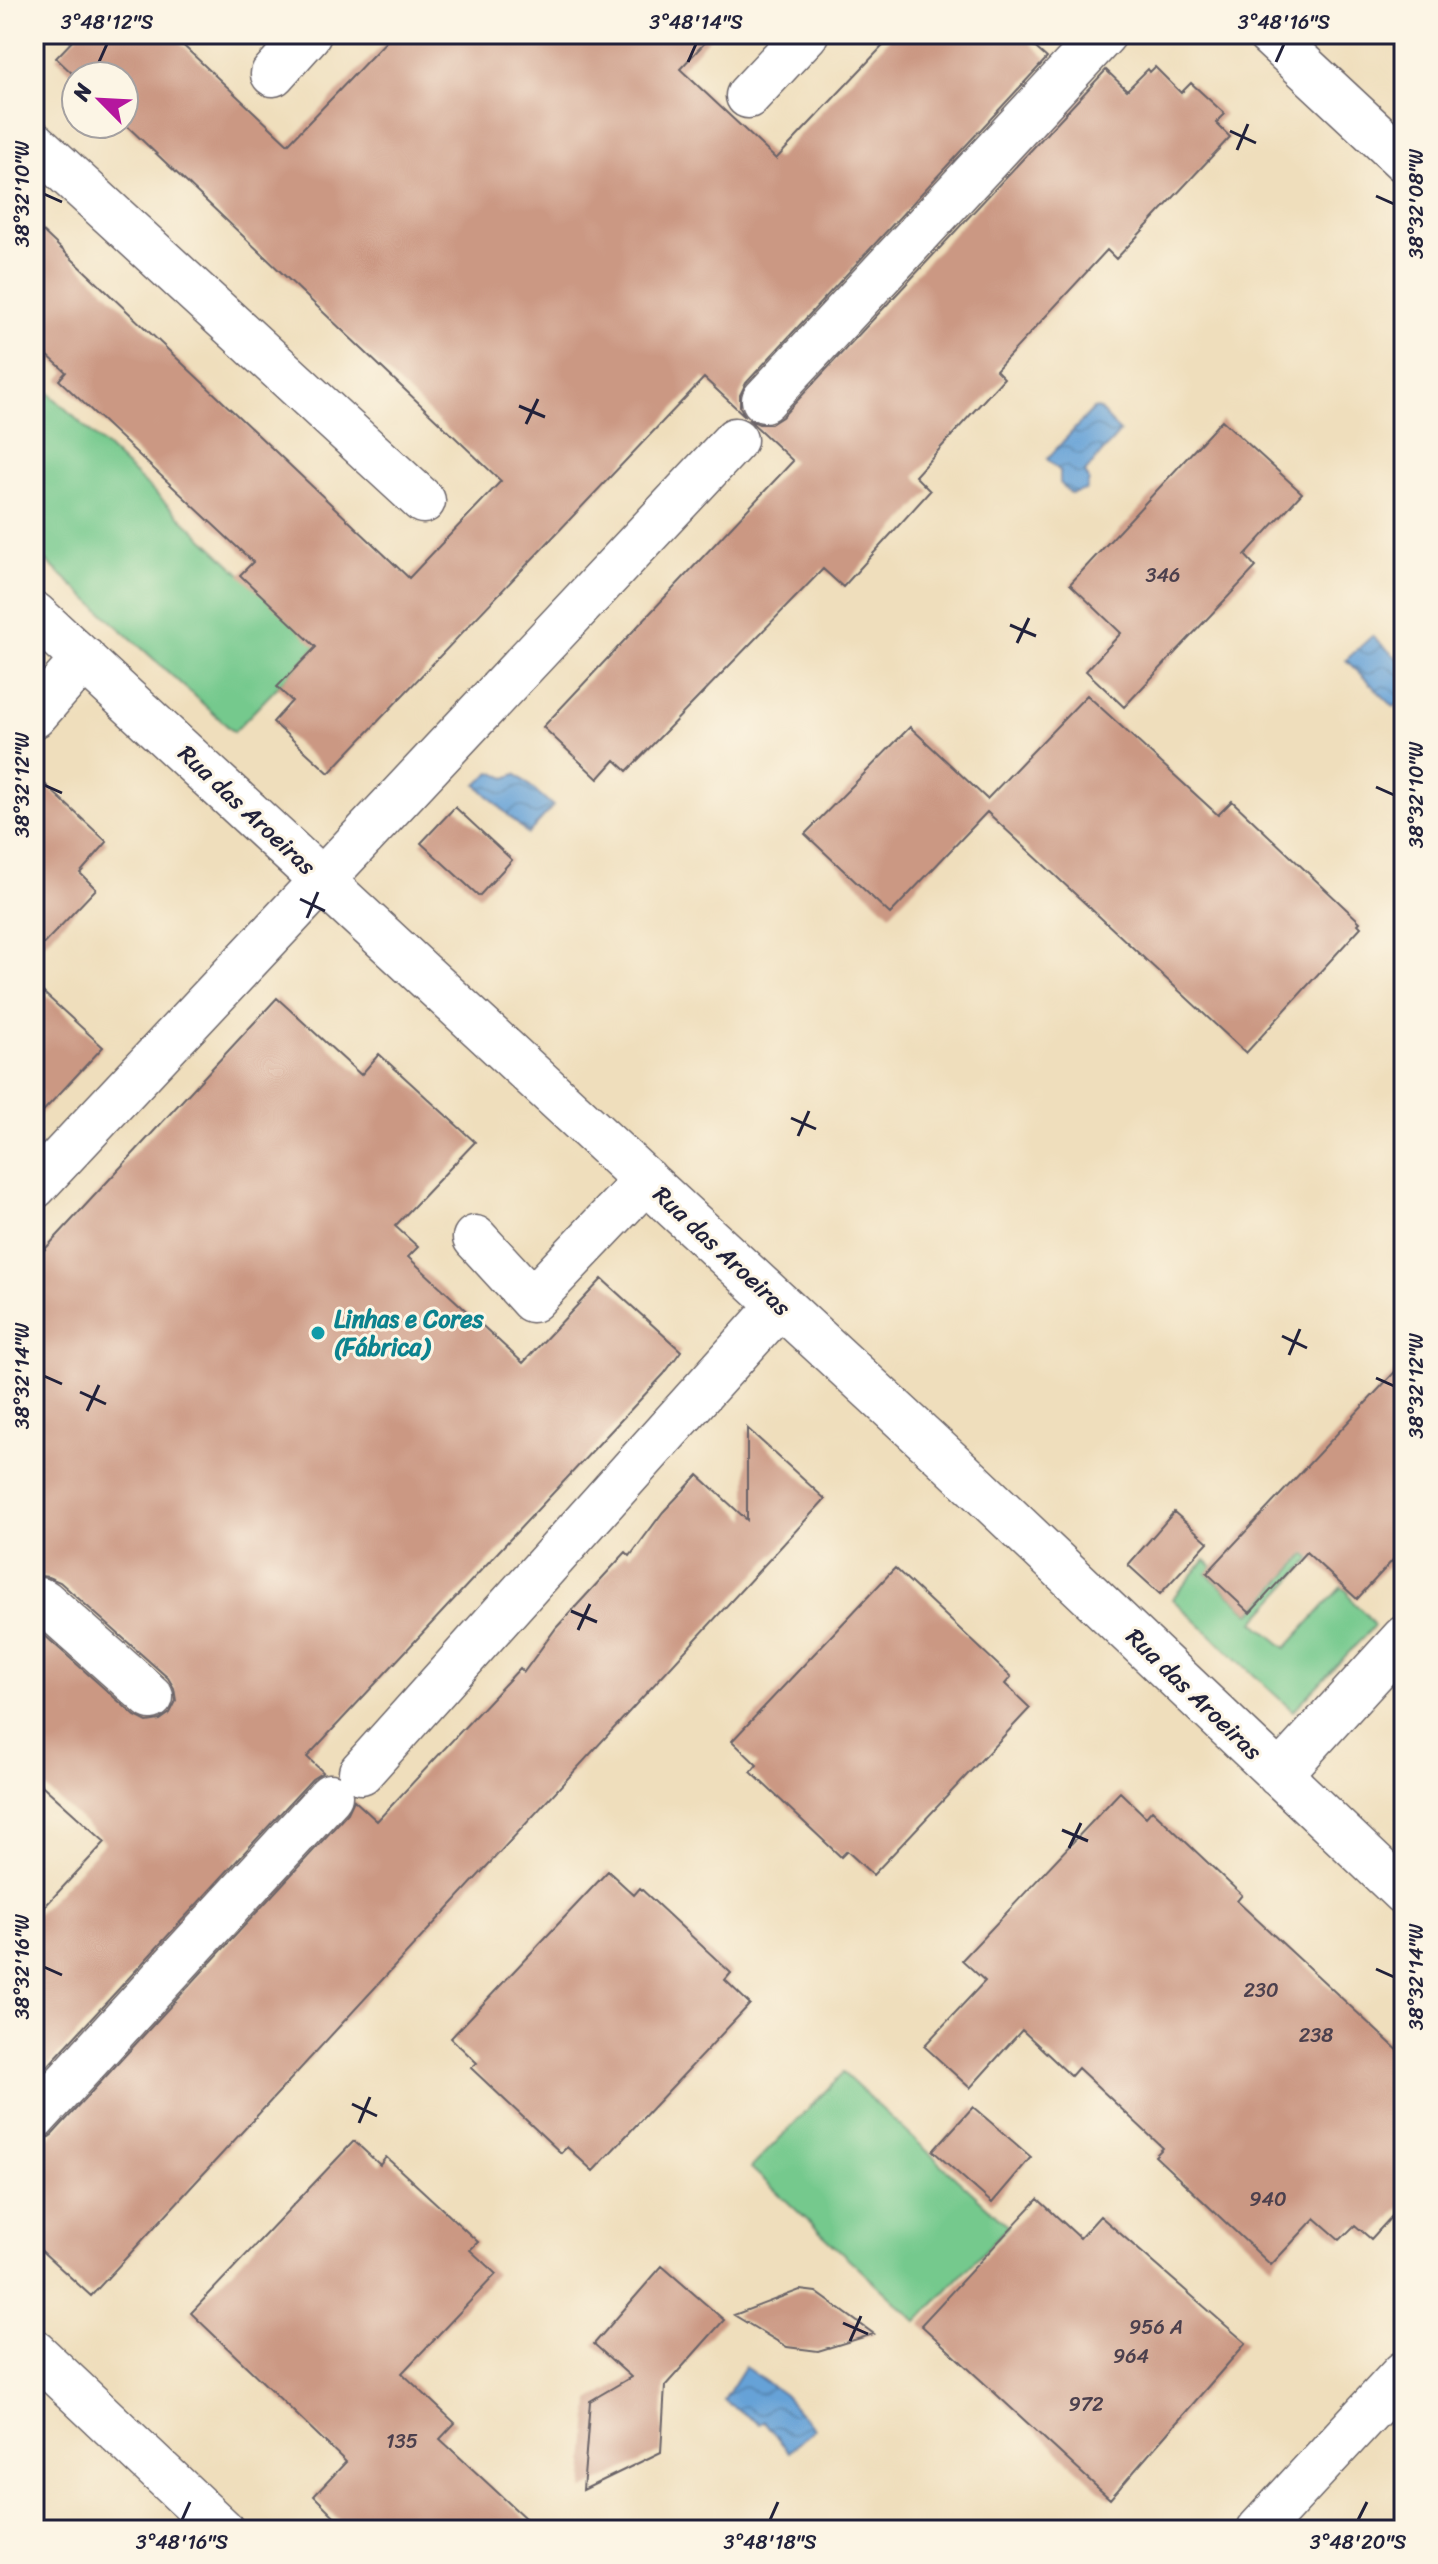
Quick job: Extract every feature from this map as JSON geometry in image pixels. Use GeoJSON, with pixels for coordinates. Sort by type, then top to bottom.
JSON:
{"type":"FeatureCollection","features":[{"type":"Feature","properties":{"kind":"street"},"geometry":{"type":"LineString","coordinates":[[273,74],[309,34]]}},
{"type":"Feature","properties":{"kind":"street"},"geometry":{"type":"LineString","coordinates":[[748,96],[806,34]]}},
{"type":"Feature","properties":{"kind":"street"},"geometry":{"type":"LineString","coordinates":[[764,400],[1104,34]]}},
{"type":"Feature","properties":{"kind":"street"},"geometry":{"type":"LineString","coordinates":[[1269,34],[1404,160]]}},
{"type":"Feature","properties":{"kind":"street"},"geometry":{"type":"LineString","coordinates":[[34,143],[423,501]]}},
{"type":"Feature","properties":{"kind":"street"},"geometry":{"type":"LineString","coordinates":[[34,1187],[735,440]]}},
{"type":"Feature","properties":{"kind":"street","name":"Rua das Aroeiras"},"geometry":{"type":"LineString","coordinates":[[34,614],[973,1484],[1404,1893]]}},
{"type":"Feature","properties":{"kind":"street"},"geometry":{"type":"LineString","coordinates":[[34,716],[84,659]]}},
{"type":"Feature","properties":{"kind":"street"},"geometry":{"type":"LineString","coordinates":[[475,1238],[532,1300],[646,1180]]}},
{"type":"Feature","properties":{"kind":"street"},"geometry":{"type":"LineString","coordinates":[[34,2118],[345,1784],[780,1305]]}},
{"type":"Feature","properties":{"kind":"street"},"geometry":{"type":"LineString","coordinates":[[34,1599],[43,1601],[151,1697]]}},
{"type":"Feature","properties":{"kind":"street"},"geometry":{"type":"LineString","coordinates":[[1279,1775],[1404,1638]]}},
{"type":"Feature","properties":{"kind":"street"},"geometry":{"type":"LineString","coordinates":[[34,2352],[222,2530]]}},
{"type":"Feature","properties":{"kind":"street"},"geometry":{"type":"LineString","coordinates":[[1259,2530],[1404,2373]]}},
{"type":"Feature","properties":{"kind":"green space"},"geometry":{"type":"Polygon","coordinates":[[[34,379],[317,646],[234,732],[34,550],[34,379]]]}},
{"type":"Feature","properties":{"kind":"green space"},"geometry":{"type":"Polygon","coordinates":[[[1306,1554],[1311,1559],[1254,1622],[1286,1648],[1341,1587],[1374,1626],[1293,1711],[1172,1599],[1205,1560],[1213,1567],[1207,1574],[1251,1614],[1306,1554]]]}},
{"type":"Feature","properties":{"kind":"green space"},"geometry":{"type":"Polygon","coordinates":[[[843,2073],[1008,2226],[917,2322],[751,2168],[843,2073]]]}},
{"type":"Feature","properties":{"kind":"water"},"geometry":{"type":"Polygon","coordinates":[[[1098,408],[1120,432],[1085,472],[1089,480],[1086,490],[1071,494],[1060,483],[1060,471],[1047,459],[1093,409],[1098,408]]]}},
{"type":"Feature","properties":{"kind":"water"},"geometry":{"type":"Polygon","coordinates":[[[1372,636],[1404,664],[1404,699],[1394,707],[1346,660],[1372,636]]]}},
{"type":"Feature","properties":{"kind":"water"},"geometry":{"type":"Polygon","coordinates":[[[491,772],[506,778],[516,774],[553,806],[528,834],[477,785],[491,772]]]}},
{"type":"Feature","properties":{"kind":"water"},"geometry":{"type":"Polygon","coordinates":[[[745,2367],[784,2395],[814,2429],[789,2452],[764,2421],[759,2424],[724,2400],[745,2367]]]}},
{"type":"Feature","properties":{"kind":"building"},"geometry":{"type":"Polygon","coordinates":[[[79,34],[171,34],[288,144],[393,34],[713,34],[680,69],[776,159],[894,34],[1020,34],[1047,58],[746,383],[740,395],[740,407],[746,417],[704,378],[329,773],[273,722],[292,701],[277,687],[316,647],[240,575],[253,562],[59,380],[66,372],[34,343],[34,223],[409,578],[501,481],[140,138],[140,60],[60,62],[56,58],[79,34]]]}},
{"type":"Feature","properties":{"kind":"building"},"geometry":{"type":"Polygon","coordinates":[[[1155,67],[1181,93],[1191,83],[1225,114],[1216,123],[1230,137],[1116,259],[1107,250],[996,370],[1004,378],[915,476],[930,491],[843,587],[823,569],[627,771],[615,760],[598,779],[543,727],[793,461],[748,419],[759,424],[771,424],[782,417],[1106,70],[1127,90],[1148,69],[1150,72],[1155,67]]]}},
{"type":"Feature","properties":{"kind":"building"},"geometry":{"type":"Polygon","coordinates":[[[1222,420],[1302,493],[1245,555],[1256,567],[1124,707],[1086,671],[1121,633],[1070,584],[1222,420]]]}},
{"type":"Feature","properties":{"kind":"building"},"geometry":{"type":"Polygon","coordinates":[[[1087,695],[1218,815],[1232,801],[1360,922],[1361,927],[1246,1053],[987,812],[890,914],[805,834],[910,727],[987,799],[1087,695]]]}},
{"type":"Feature","properties":{"kind":"building"},"geometry":{"type":"Polygon","coordinates":[[[34,774],[107,842],[80,873],[96,889],[34,954],[34,774]]]}},
{"type":"Feature","properties":{"kind":"building"},"geometry":{"type":"Polygon","coordinates":[[[455,807],[512,860],[479,896],[421,843],[455,807]]]}},
{"type":"Feature","properties":{"kind":"building"},"geometry":{"type":"Polygon","coordinates":[[[34,984],[103,1047],[34,1121],[34,984]]]}},
{"type":"Feature","properties":{"kind":"building"},"geometry":{"type":"Polygon","coordinates":[[[277,998],[361,1075],[379,1054],[475,1142],[395,1226],[418,1247],[408,1257],[523,1363],[602,1279],[681,1351],[664,1374],[307,1757],[323,1772],[312,1779],[34,2081],[34,1918],[105,1842],[34,1778],[34,1626],[135,1716],[147,1722],[160,1720],[170,1713],[176,1701],[168,1678],[60,1582],[34,1575],[34,1261],[277,998]]]}},
{"type":"Feature","properties":{"kind":"building"},"geometry":{"type":"Polygon","coordinates":[[[1404,1362],[1404,1548],[1357,1599],[1306,1552],[1250,1613],[1207,1573],[1404,1362]]]}},
{"type":"Feature","properties":{"kind":"building"},"geometry":{"type":"Polygon","coordinates":[[[747,1428],[825,1499],[91,2296],[34,2244],[34,2142],[42,2142],[52,2135],[348,1813],[354,1800],[377,1821],[520,1668],[524,1672],[556,1628],[626,1552],[630,1556],[663,1512],[698,1475],[747,1520],[747,1428]]]}},
{"type":"Feature","properties":{"kind":"building"},"geometry":{"type":"Polygon","coordinates":[[[1174,1512],[1208,1542],[1160,1594],[1128,1565],[1174,1512]]]}},
{"type":"Feature","properties":{"kind":"building"},"geometry":{"type":"Polygon","coordinates":[[[895,1568],[1011,1677],[1005,1684],[1030,1708],[873,1875],[847,1851],[841,1857],[751,1772],[757,1765],[732,1741],[895,1568]]]}},
{"type":"Feature","properties":{"kind":"building"},"geometry":{"type":"Polygon","coordinates":[[[1120,1792],[1146,1817],[1152,1810],[1242,1895],[1237,1901],[1404,2056],[1404,2203],[1371,2239],[1355,2225],[1340,2240],[1315,2218],[1271,2265],[1155,2156],[1163,2148],[1078,2068],[1071,2076],[1022,2030],[970,2088],[924,2046],[985,1981],[962,1960],[1120,1792]]]}},
{"type":"Feature","properties":{"kind":"building"},"geometry":{"type":"Polygon","coordinates":[[[608,1871],[634,1895],[640,1888],[731,1973],[725,1980],[750,2004],[593,2171],[567,2147],[561,2153],[471,2068],[477,2063],[451,2038],[608,1871]]]}},
{"type":"Feature","properties":{"kind":"building"},"geometry":{"type":"Polygon","coordinates":[[[973,2107],[1031,2157],[992,2203],[933,2151],[973,2107]]]}},
{"type":"Feature","properties":{"kind":"building"},"geometry":{"type":"Polygon","coordinates":[[[354,2141],[380,2165],[386,2157],[478,2242],[470,2250],[496,2274],[402,2373],[455,2423],[440,2439],[538,2530],[348,2530],[314,2496],[346,2462],[191,2313],[354,2141]]]}},
{"type":"Feature","properties":{"kind":"building"},"geometry":{"type":"Polygon","coordinates":[[[1038,2199],[1080,2238],[1100,2216],[1246,2343],[1110,2499],[921,2325],[1038,2199]]]}},
{"type":"Feature","properties":{"kind":"building"},"geometry":{"type":"Polygon","coordinates":[[[662,2266],[724,2320],[665,2386],[661,2452],[583,2490],[590,2401],[631,2377],[594,2344],[662,2266]]]}},
{"type":"Feature","properties":{"kind":"building"},"geometry":{"type":"Polygon","coordinates":[[[800,2290],[816,2292],[874,2334],[818,2351],[787,2347],[734,2315],[800,2290]]]}},
{"type":"Feature","properties":{"kind":"place","name":"Linhas e Cores (Fábrica)"},"geometry":{"type":"Point","coordinates":[318,1333]}}]}
